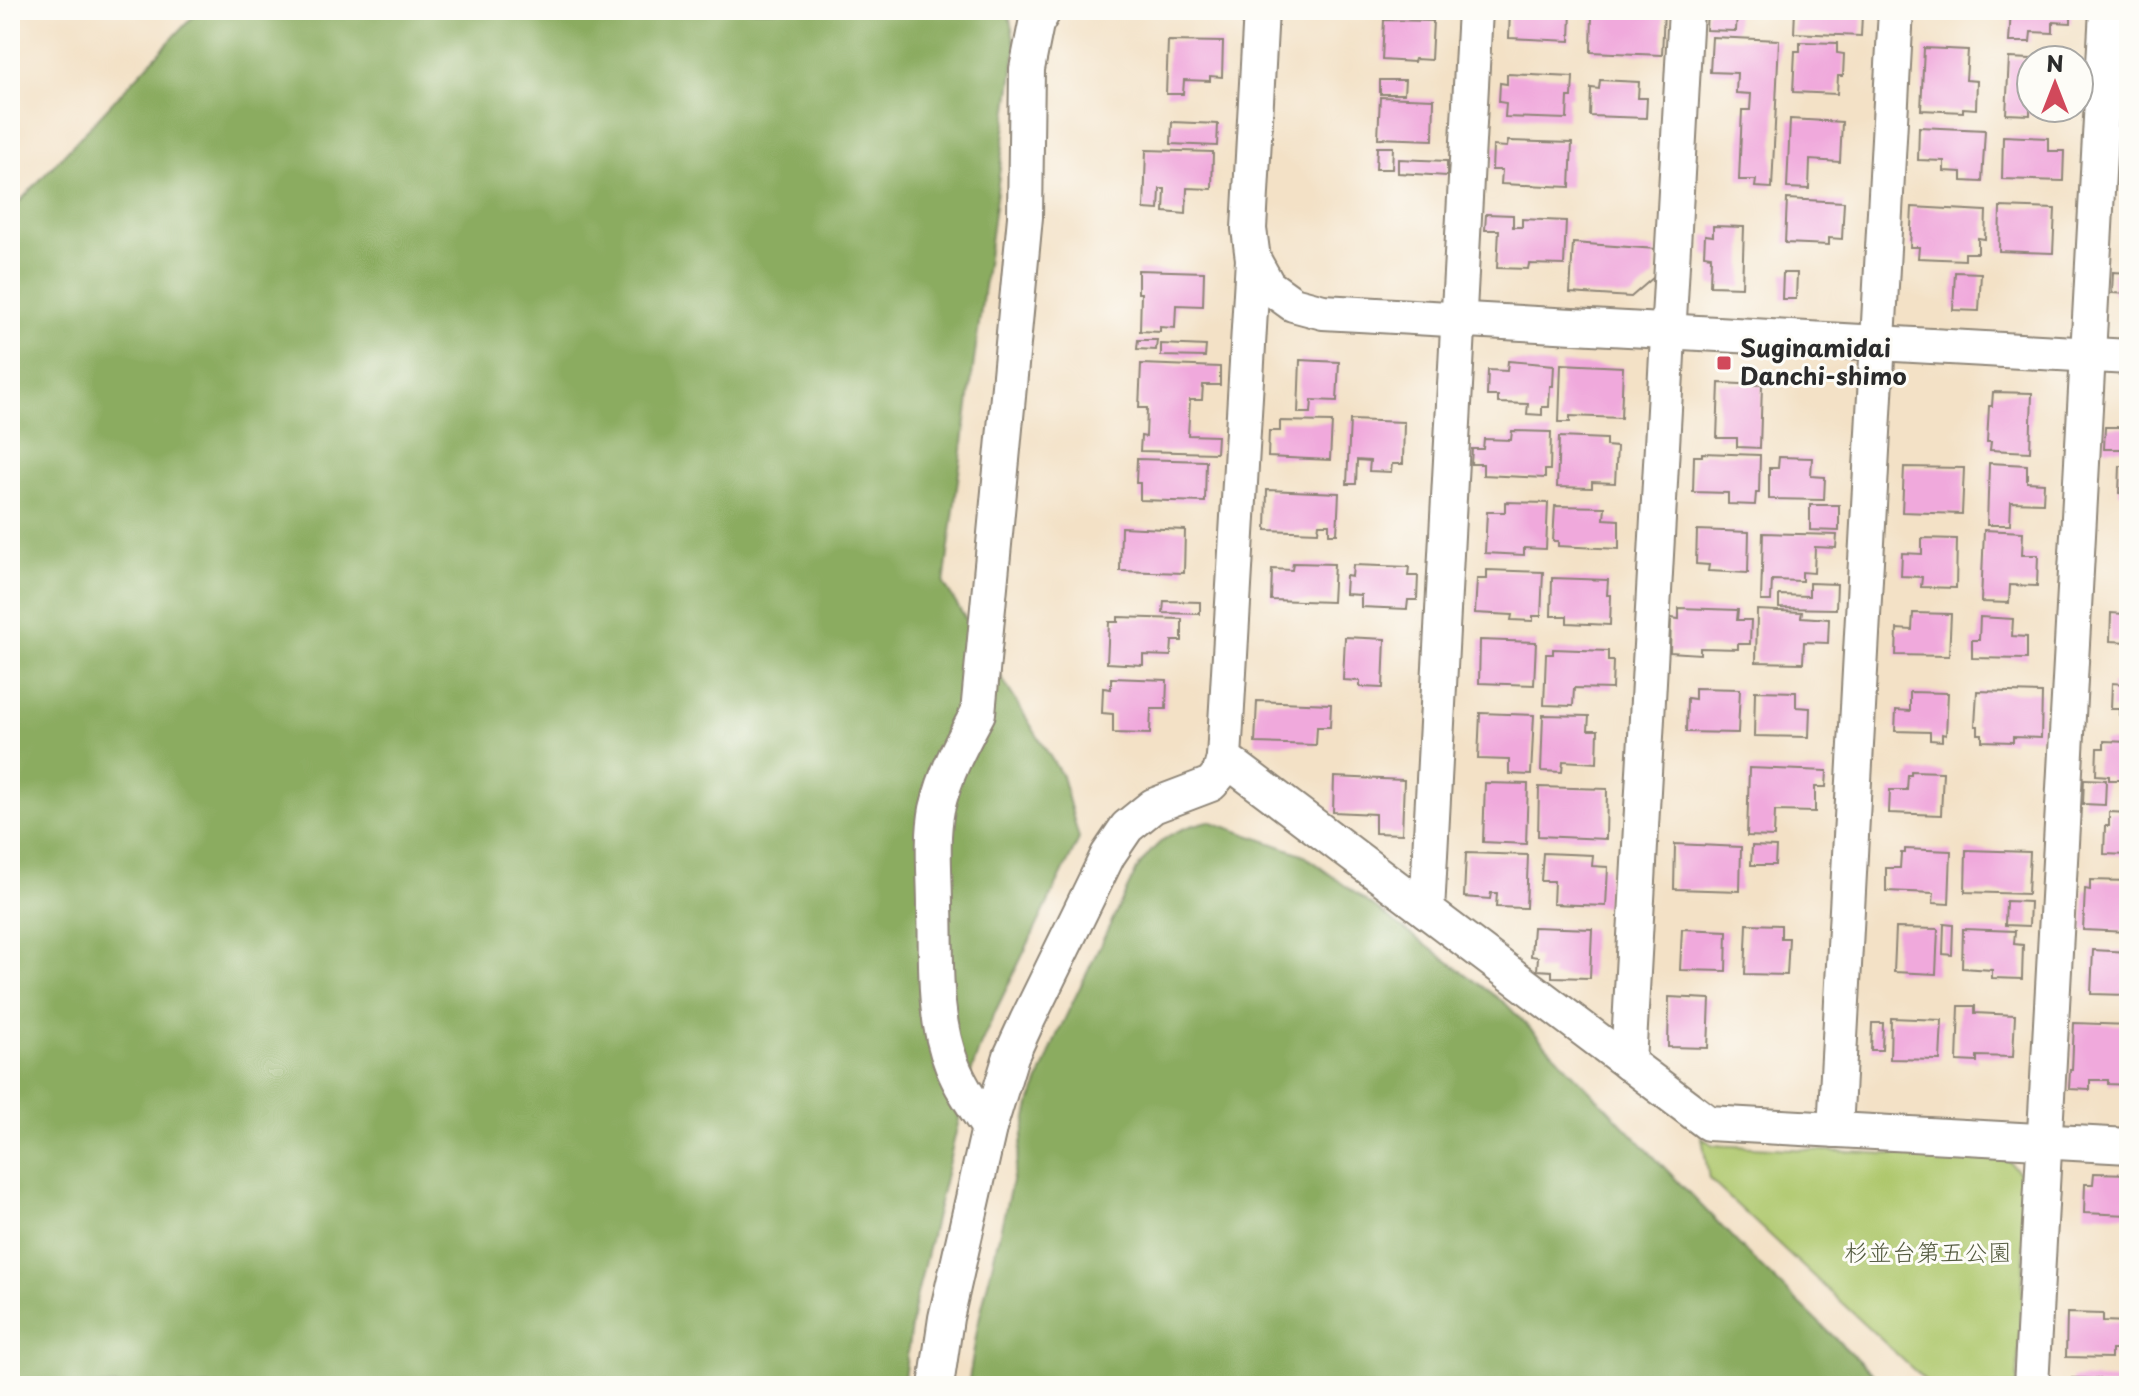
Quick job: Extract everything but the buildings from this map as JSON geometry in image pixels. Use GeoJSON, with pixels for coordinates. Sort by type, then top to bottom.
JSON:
{"type":"FeatureCollection","features":[{"type":"Feature","properties":{"kind":"street"},"geometry":{"type":"LineString","coordinates":[[989,1128],[966,1095],[951,1063],[942,1032],[938,999],[934,842],[937,811],[945,780],[978,713],[1025,217],[1027,69],[1036,24],[1044,10]]}},
{"type":"Feature","properties":{"kind":"street"},"geometry":{"type":"LineString","coordinates":[[936,1386],[946,1318],[989,1128],[1011,1056],[1108,855],[1127,827],[1153,806],[1211,784],[1220,773],[1224,758],[1253,259],[1249,229],[1261,10]]}},
{"type":"Feature","properties":{"kind":"street"},"geometry":{"type":"LineString","coordinates":[[1427,911],[1475,10]]}},
{"type":"Feature","properties":{"kind":"street"},"geometry":{"type":"LineString","coordinates":[[1628,1063],[1686,10]]}},
{"type":"Feature","properties":{"kind":"street"},"geometry":{"type":"LineString","coordinates":[[1835,1130],[1896,10]]}},
{"type":"Feature","properties":{"kind":"street"},"geometry":{"type":"LineString","coordinates":[[2031,1386],[2107,10]]}},
{"type":"Feature","properties":{"kind":"street"},"geometry":{"type":"LineString","coordinates":[[1253,259],[1268,286],[1293,304],[1323,312],[2129,357]]}},
{"type":"Feature","properties":{"kind":"street"},"geometry":{"type":"LineString","coordinates":[[1224,758],[1708,1123],[2129,1146]]}},
{"type":"Feature","properties":{"kind":"green space"},"geometry":{"type":"Polygon","coordinates":[[[199,10],[1008,10],[1016,49],[944,584],[1062,776],[1079,839],[997,1008],[968,1082],[913,1311],[903,1386],[10,1386],[10,212],[199,10]]]}},
{"type":"Feature","properties":{"kind":"green space"},"geometry":{"type":"Polygon","coordinates":[[[1209,821],[1302,854],[1506,1004],[1753,1259],[1885,1386],[968,1386],[978,1324],[1031,1101],[1057,1035],[1136,871],[1166,837],[1209,821]]]}},
{"type":"Feature","properties":{"kind":"green space","name":"杉並台第五公園"},"geometry":{"type":"Polygon","coordinates":[[[1702,1137],[1713,1145],[2008,1160],[2028,1183],[2017,1386],[1931,1386],[1709,1179],[1702,1137]]]}},
{"type":"Feature","properties":{"kind":"place","name":"Suginamidai Danchi-shimo"},"geometry":{"type":"Point","coordinates":[1724,363]}}]}
